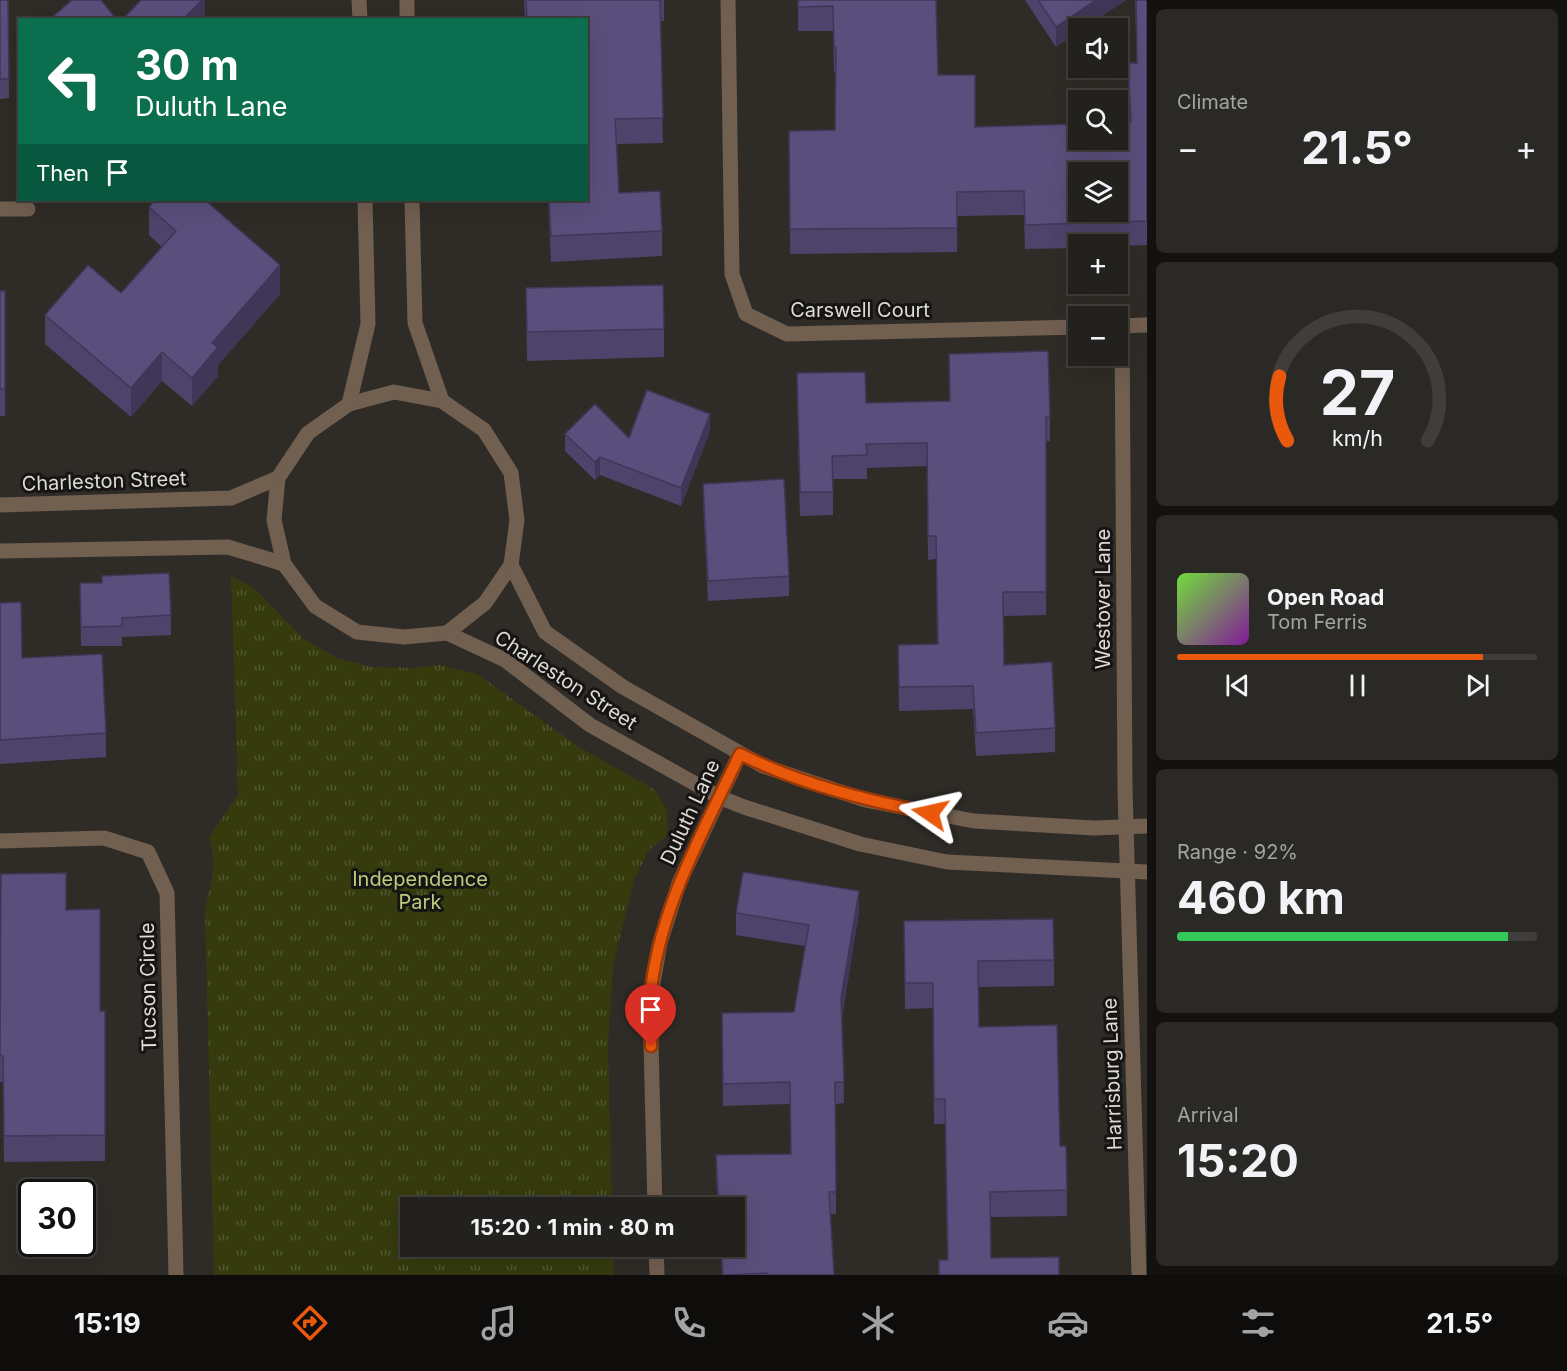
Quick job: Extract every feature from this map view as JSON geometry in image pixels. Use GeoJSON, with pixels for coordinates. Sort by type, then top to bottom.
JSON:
{"type":"FeatureCollection","features":[{"type":"Feature","properties":{"kind":"street"},"geometry":{"type":"LineString","coordinates":[[359,0],[360,18]]}},
{"type":"Feature","properties":{"kind":"street"},"geometry":{"type":"LineString","coordinates":[[407,0],[407,18]]}},
{"type":"Feature","properties":{"kind":"street","name":"Carswell Court"},"geometry":{"type":"LineString","coordinates":[[728,0],[732,274],[746,314],[787,334],[1068,327]]}},
{"type":"Feature","properties":{"kind":"street"},"geometry":{"type":"LineString","coordinates":[[349,404],[368,324],[364,201]]}},
{"type":"Feature","properties":{"kind":"street"},"geometry":{"type":"LineString","coordinates":[[412,201],[415,323],[442,400]]}},
{"type":"Feature","properties":{"kind":"street"},"geometry":{"type":"LineString","coordinates":[[0,209],[28,209]]}},
{"type":"Feature","properties":{"kind":"street"},"geometry":{"type":"LineString","coordinates":[[1128,326],[1147,326]]}},
{"type":"Feature","properties":{"kind":"street","name":"Westover Lane"},"geometry":{"type":"LineString","coordinates":[[1121,366],[1128,872]]}},
{"type":"Feature","properties":{"kind":"street"},"geometry":{"type":"LineString","coordinates":[[394,392],[442,400],[484,430],[511,473],[518,520],[511,565],[485,603],[447,633],[404,637],[357,632],[315,606],[284,564],[274,520],[278,478],[308,433],[349,404],[394,392]]}},
{"type":"Feature","properties":{"kind":"street","name":"Charleston Street"},"geometry":{"type":"LineString","coordinates":[[0,505],[231,498],[278,478]]}},
{"type":"Feature","properties":{"kind":"street"},"geometry":{"type":"LineString","coordinates":[[0,551],[228,547],[284,564]]}},
{"type":"Feature","properties":{"kind":"street","name":"Charleston Street"},"geometry":{"type":"LineString","coordinates":[[511,565],[545,632],[623,687],[763,766],[865,800],[974,821],[1094,828],[1147,826]]}},
{"type":"Feature","properties":{"kind":"street","name":"Charleston Street"},"geometry":{"type":"LineString","coordinates":[[447,633],[505,660],[590,725],[719,797],[860,844],[947,862],[1147,872]]}},
{"type":"Feature","properties":{"kind":"street","name":"Duluth Lane"},"geometry":{"type":"LineString","coordinates":[[655,1197],[650,1000],[660,944],[679,884],[740,754]]}},
{"type":"Feature","properties":{"kind":"street","name":"Tucson Circle"},"geometry":{"type":"LineString","coordinates":[[0,841],[104,838],[147,852],[167,893],[176,1275]]}},
{"type":"Feature","properties":{"kind":"street","name":"Harrisburg Lane"},"geometry":{"type":"LineString","coordinates":[[1128,872],[1139,1275]]}},
{"type":"Feature","properties":{"kind":"street"},"geometry":{"type":"LineString","coordinates":[[656,1257],[657,1275]]}},
{"type":"Feature","properties":{"kind":"green space","name":"Independence Park"},"geometry":{"type":"Polygon","coordinates":[[[231,576],[253,587],[304,639],[337,658],[371,667],[414,668],[440,665],[477,674],[579,747],[655,790],[667,811],[668,829],[665,837],[648,851],[634,880],[613,965],[608,1044],[612,1197],[400,1197],[400,1257],[613,1257],[614,1275],[214,1275],[205,911],[213,865],[209,837],[238,795],[231,576]]]}},
{"type":"Feature","properties":{"kind":"building"},"geometry":{"type":"Polygon","coordinates":[[[0,0],[8,0],[9,79],[0,79],[0,0]]]}},
{"type":"Feature","properties":{"kind":"building"},"geometry":{"type":"Polygon","coordinates":[[[72,0],[101,0],[115,18],[51,18],[72,0]]]}},
{"type":"Feature","properties":{"kind":"building"},"geometry":{"type":"Polygon","coordinates":[[[141,0],[202,0],[186,18],[124,18],[141,0]]]}},
{"type":"Feature","properties":{"kind":"building"},"geometry":{"type":"Polygon","coordinates":[[[526,0],[660,0],[663,118],[615,119],[619,193],[660,191],[662,231],[551,236],[549,201],[588,201],[588,18],[527,18],[526,0]]]}},
{"type":"Feature","properties":{"kind":"building"},"geometry":{"type":"Polygon","coordinates":[[[798,0],[936,0],[938,75],[975,75],[975,127],[1068,124],[1068,150],[1128,150],[1128,122],[1131,122],[1128,63],[1137,63],[1136,0],[1147,0],[1147,221],[1128,222],[1128,162],[1068,162],[1068,222],[1116,222],[1025,225],[1024,191],[957,192],[957,228],[790,229],[789,131],[835,130],[836,48],[834,48],[833,6],[798,7],[798,0]]]}},
{"type":"Feature","properties":{"kind":"building"},"geometry":{"type":"Polygon","coordinates":[[[1038,0],[1096,0],[1068,18],[1056,27],[1038,0]]]}},
{"type":"Feature","properties":{"kind":"building"},"geometry":{"type":"Polygon","coordinates":[[[154,201],[206,201],[280,265],[212,343],[218,347],[192,378],[162,352],[131,388],[45,315],[88,265],[121,293],[176,231],[149,207],[154,201]]]}},
{"type":"Feature","properties":{"kind":"building"},"geometry":{"type":"Polygon","coordinates":[[[663,285],[664,329],[527,332],[526,288],[663,285]]]}},
{"type":"Feature","properties":{"kind":"building"},"geometry":{"type":"Polygon","coordinates":[[[0,291],[5,291],[5,389],[0,389],[0,291]]]}},
{"type":"Feature","properties":{"kind":"building"},"geometry":{"type":"Polygon","coordinates":[[[1048,351],[1050,417],[1046,417],[1046,592],[1003,592],[1004,665],[1052,662],[1055,728],[976,733],[973,686],[899,687],[898,645],[938,644],[936,536],[928,536],[927,443],[866,444],[867,455],[832,456],[833,492],[800,492],[797,373],[865,372],[866,403],[950,401],[949,354],[1048,351]]]}},
{"type":"Feature","properties":{"kind":"building"},"geometry":{"type":"Polygon","coordinates":[[[647,390],[710,414],[681,488],[600,457],[595,462],[565,434],[595,404],[629,438],[647,390]]]}},
{"type":"Feature","properties":{"kind":"building"},"geometry":{"type":"Polygon","coordinates":[[[784,479],[789,576],[708,581],[703,484],[784,479]]]}},
{"type":"Feature","properties":{"kind":"building"},"geometry":{"type":"Polygon","coordinates":[[[169,573],[171,615],[122,618],[122,626],[81,627],[80,583],[102,583],[102,576],[169,573]]]}},
{"type":"Feature","properties":{"kind":"building"},"geometry":{"type":"Polygon","coordinates":[[[21,602],[22,658],[102,654],[106,733],[0,740],[0,603],[21,602]]]}},
{"type":"Feature","properties":{"kind":"building"},"geometry":{"type":"Polygon","coordinates":[[[743,872],[859,891],[841,998],[844,1082],[835,1082],[836,1192],[829,1192],[834,1275],[767,1275],[767,1273],[723,1275],[722,1257],[745,1257],[745,1197],[718,1197],[716,1155],[791,1154],[790,1082],[723,1084],[722,1013],[794,1012],[809,925],[736,913],[743,872]]]}},
{"type":"Feature","properties":{"kind":"building"},"geometry":{"type":"Polygon","coordinates":[[[66,873],[66,910],[100,909],[100,1011],[105,1011],[105,1135],[4,1136],[3,1056],[0,1056],[1,874],[66,873]]]}},
{"type":"Feature","properties":{"kind":"building"},"geometry":{"type":"Polygon","coordinates":[[[1053,919],[1054,960],[978,961],[979,1027],[1057,1025],[1060,1146],[1066,1146],[1067,1190],[990,1192],[991,1258],[1059,1257],[1059,1275],[939,1275],[939,1260],[948,1260],[945,1099],[934,1099],[933,983],[905,983],[904,921],[1053,919]]]}},
{"type":"Feature","properties":{"kind":"route"},"geometry":{"type":"LineString","coordinates":[[651,1046],[650,1000],[660,944],[679,884],[740,754],[763,766],[865,800],[930,813]]}}]}
